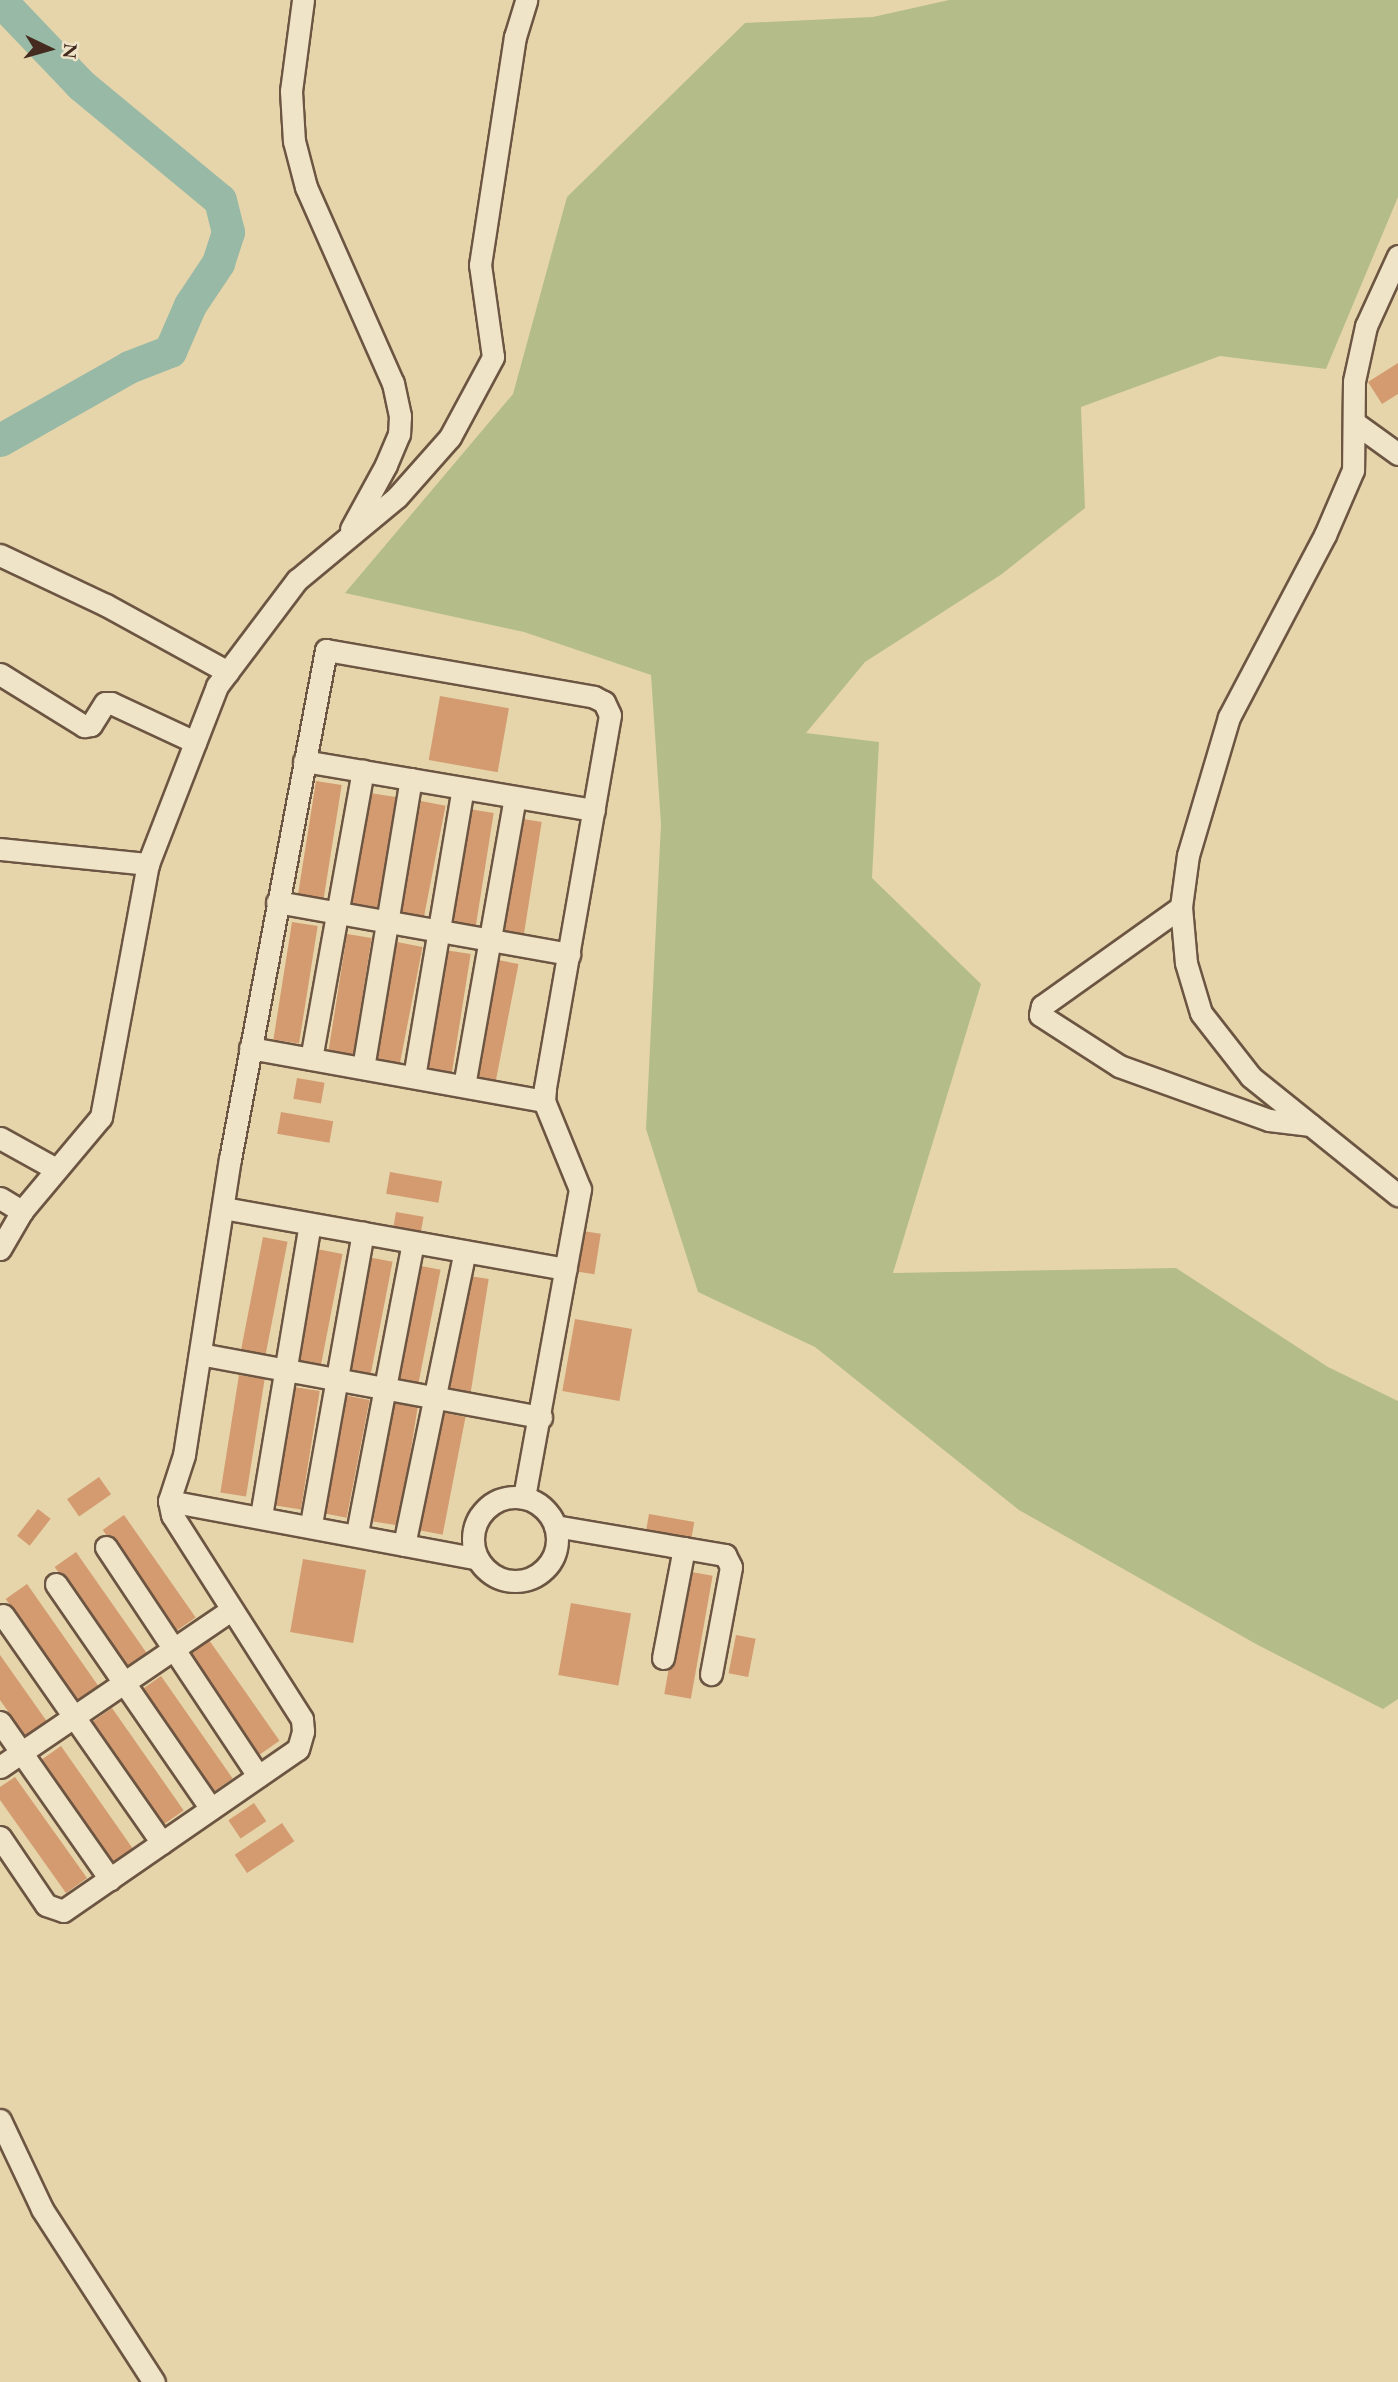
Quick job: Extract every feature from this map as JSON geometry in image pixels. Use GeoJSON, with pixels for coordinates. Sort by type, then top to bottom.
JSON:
{"type":"FeatureCollection","features":[{"type":"Feature","properties":{"kind":"street"},"geometry":{"type":"LineString","coordinates":[[303,0],[291,91],[294,141],[306,187],[393,383],[400,416],[399,434],[386,465],[345,540]]}},
{"type":"Feature","properties":{"kind":"street"},"geometry":{"type":"LineString","coordinates":[[0,1249],[22,1211],[101,1117],[148,864],[217,686],[297,580],[397,497],[450,437],[493,357],[480,265],[515,37],[526,0]]}},
{"type":"Feature","properties":{"kind":"street"},"geometry":{"type":"LineString","coordinates":[[1398,256],[1366,326],[1354,381],[1353,470],[1330,524],[1229,717],[1188,855],[1181,907],[1186,963],[1202,1013],[1251,1077],[1398,1195]]}},
{"type":"Feature","properties":{"kind":"street"},"geometry":{"type":"LineString","coordinates":[[1355,422],[1398,454]]}},
{"type":"Feature","properties":{"kind":"street"},"geometry":{"type":"LineString","coordinates":[[0,555],[106,605],[228,672]]}},
{"type":"Feature","properties":{"kind":"street"},"geometry":{"type":"LineString","coordinates":[[0,1837],[46,1905],[57,1912],[298,1749],[302,1719],[172,1515],[169,1501],[184,1455],[250,1048],[326,650],[333,649],[604,702],[610,715],[544,1101],[579,1181],[541,1417],[524,1498]]}},
{"type":"Feature","properties":{"kind":"street"},"geometry":{"type":"LineString","coordinates":[[0,674],[84,726],[91,725],[105,703],[111,703],[195,742]]}},
{"type":"Feature","properties":{"kind":"street"},"geometry":{"type":"LineString","coordinates":[[304,761],[593,810]]}},
{"type":"Feature","properties":{"kind":"street"},"geometry":{"type":"LineString","coordinates":[[311,1059],[334,912],[363,771]]}},
{"type":"Feature","properties":{"kind":"street"},"geometry":{"type":"LineString","coordinates":[[363,1068],[411,779]]}},
{"type":"Feature","properties":{"kind":"street"},"geometry":{"type":"LineString","coordinates":[[414,1077],[463,788]]}},
{"type":"Feature","properties":{"kind":"street"},"geometry":{"type":"LineString","coordinates":[[464,1086],[515,797]]}},
{"type":"Feature","properties":{"kind":"street"},"geometry":{"type":"LineString","coordinates":[[0,849],[148,864]]}},
{"type":"Feature","properties":{"kind":"street"},"geometry":{"type":"LineString","coordinates":[[277,902],[569,954]]}},
{"type":"Feature","properties":{"kind":"street"},"geometry":{"type":"LineString","coordinates":[[1181,907],[1042,1006],[1040,1015],[1119,1066],[1269,1119],[1311,1125]]}},
{"type":"Feature","properties":{"kind":"street"},"geometry":{"type":"LineString","coordinates":[[250,1048],[544,1101]]}},
{"type":"Feature","properties":{"kind":"street"},"geometry":{"type":"LineString","coordinates":[[0,1138],[56,1169]]}},
{"type":"Feature","properties":{"kind":"street"},"geometry":{"type":"LineString","coordinates":[[0,1198],[22,1211]]}},
{"type":"Feature","properties":{"kind":"street"},"geometry":{"type":"LineString","coordinates":[[223,1208],[566,1269]]}},
{"type":"Feature","properties":{"kind":"street"},"geometry":{"type":"LineString","coordinates":[[261,1516],[310,1224]]}},
{"type":"Feature","properties":{"kind":"street"},"geometry":{"type":"LineString","coordinates":[[311,1524],[363,1233]]}},
{"type":"Feature","properties":{"kind":"street"},"geometry":{"type":"LineString","coordinates":[[357,1533],[413,1242]]}},
{"type":"Feature","properties":{"kind":"street"},"geometry":{"type":"LineString","coordinates":[[404,1545],[465,1251]]}},
{"type":"Feature","properties":{"kind":"street"},"geometry":{"type":"LineString","coordinates":[[200,1353],[541,1417]]}},
{"type":"Feature","properties":{"kind":"street"},"geometry":{"type":"LineString","coordinates":[[524,1498],[540,1505],[555,1525],[554,1554],[536,1576],[508,1581],[490,1573],[478,1559],[474,1531],[482,1513],[496,1501],[524,1498]]}},
{"type":"Feature","properties":{"kind":"street"},"geometry":{"type":"LineString","coordinates":[[169,1501],[311,1524],[478,1559]]}},
{"type":"Feature","properties":{"kind":"street"},"geometry":{"type":"LineString","coordinates":[[555,1525],[725,1555],[731,1567],[711,1674]]}},
{"type":"Feature","properties":{"kind":"street"},"geometry":{"type":"LineString","coordinates":[[106,1547],[258,1776]]}},
{"type":"Feature","properties":{"kind":"street"},"geometry":{"type":"LineString","coordinates":[[663,1658],[684,1548]]}},
{"type":"Feature","properties":{"kind":"street"},"geometry":{"type":"LineString","coordinates":[[56,1584],[211,1809]]}},
{"type":"Feature","properties":{"kind":"street"},"geometry":{"type":"LineString","coordinates":[[0,1767],[231,1610]]}},
{"type":"Feature","properties":{"kind":"street"},"geometry":{"type":"LineString","coordinates":[[3,1615],[162,1843]]}},
{"type":"Feature","properties":{"kind":"street"},"geometry":{"type":"LineString","coordinates":[[0,1723],[110,1878]]}},
{"type":"Feature","properties":{"kind":"street"},"geometry":{"type":"LineString","coordinates":[[0,2120],[42,2209],[154,2382]]}},
{"type":"Feature","properties":{"kind":"green space"},"geometry":{"type":"Polygon","coordinates":[[[949,0],[1398,0],[1398,197],[1326,369],[1220,356],[1081,407],[1085,508],[1002,574],[865,662],[806,733],[879,742],[872,878],[981,984],[893,1273],[1176,1268],[1328,1367],[1398,1401],[1398,1699],[1383,1709],[1256,1644],[1019,1510],[815,1347],[698,1292],[646,1129],[661,824],[651,675],[524,632],[345,593],[513,394],[567,197],[745,23],[873,17],[949,0]]]}},
{"type":"Feature","properties":{"kind":"building"},"geometry":{"type":"Polygon","coordinates":[[[1398,363],[1398,394],[1382,404],[1368,382],[1398,363]]]}},
{"type":"Feature","properties":{"kind":"building"},"geometry":{"type":"Polygon","coordinates":[[[440,696],[509,708],[498,772],[429,760],[440,696]]]}},
{"type":"Feature","properties":{"kind":"building"},"geometry":{"type":"Polygon","coordinates":[[[316,781],[342,785],[323,903],[297,899],[316,781]]]}},
{"type":"Feature","properties":{"kind":"building"},"geometry":{"type":"Polygon","coordinates":[[[370,793],[396,797],[377,915],[351,911],[370,793]]]}},
{"type":"Feature","properties":{"kind":"building"},"geometry":{"type":"Polygon","coordinates":[[[421,801],[446,806],[423,924],[398,919],[421,801]]]}},
{"type":"Feature","properties":{"kind":"building"},"geometry":{"type":"Polygon","coordinates":[[[469,809],[494,813],[475,931],[450,928],[469,809]]]}},
{"type":"Feature","properties":{"kind":"building"},"geometry":{"type":"Polygon","coordinates":[[[517,818],[542,822],[523,940],[498,937],[517,818]]]}},
{"type":"Feature","properties":{"kind":"building"},"geometry":{"type":"Polygon","coordinates":[[[292,922],[318,926],[299,1044],[273,1040],[292,922]]]}},
{"type":"Feature","properties":{"kind":"building"},"geometry":{"type":"Polygon","coordinates":[[[347,934],[372,938],[353,1056],[328,1053],[347,934]]]}},
{"type":"Feature","properties":{"kind":"building"},"geometry":{"type":"Polygon","coordinates":[[[397,942],[423,947],[400,1065],[374,1060],[397,942]]]}},
{"type":"Feature","properties":{"kind":"building"},"geometry":{"type":"Polygon","coordinates":[[[445,950],[471,954],[452,1073],[426,1069],[445,950]]]}},
{"type":"Feature","properties":{"kind":"building"},"geometry":{"type":"Polygon","coordinates":[[[493,959],[519,964],[496,1082],[470,1077],[493,959]]]}},
{"type":"Feature","properties":{"kind":"building"},"geometry":{"type":"Polygon","coordinates":[[[297,1078],[325,1083],[321,1104],[293,1099],[297,1078]]]}},
{"type":"Feature","properties":{"kind":"building"},"geometry":{"type":"Polygon","coordinates":[[[281,1112],[333,1121],[329,1143],[277,1134],[281,1112]]]}},
{"type":"Feature","properties":{"kind":"building"},"geometry":{"type":"Polygon","coordinates":[[[390,1172],[442,1181],[438,1203],[386,1194],[390,1172]]]}},
{"type":"Feature","properties":{"kind":"building"},"geometry":{"type":"Polygon","coordinates":[[[396,1212],[424,1217],[420,1238],[392,1233],[396,1212]]]}},
{"type":"Feature","properties":{"kind":"building"},"geometry":{"type":"Polygon","coordinates":[[[583,1231],[601,1234],[594,1274],[577,1271],[583,1231]]]}},
{"type":"Feature","properties":{"kind":"building"},"geometry":{"type":"Polygon","coordinates":[[[263,1237],[288,1242],[265,1360],[240,1355],[263,1237]]]}},
{"type":"Feature","properties":{"kind":"building"},"geometry":{"type":"Polygon","coordinates":[[[317,1249],[343,1254],[320,1372],[294,1367],[317,1249]]]}},
{"type":"Feature","properties":{"kind":"building"},"geometry":{"type":"Polygon","coordinates":[[[368,1257],[393,1262],[370,1380],[345,1375],[368,1257]]]}},
{"type":"Feature","properties":{"kind":"building"},"geometry":{"type":"Polygon","coordinates":[[[416,1265],[441,1270],[418,1388],[393,1383],[416,1265]]]}},
{"type":"Feature","properties":{"kind":"building"},"geometry":{"type":"Polygon","coordinates":[[[463,1275],[489,1279],[470,1397],[444,1393],[463,1275]]]}},
{"type":"Feature","properties":{"kind":"building"},"geometry":{"type":"Polygon","coordinates":[[[575,1319],[632,1329],[619,1401],[562,1391],[575,1319]]]}},
{"type":"Feature","properties":{"kind":"building"},"geometry":{"type":"Polygon","coordinates":[[[239,1375],[265,1379],[246,1497],[220,1493],[239,1375]]]}},
{"type":"Feature","properties":{"kind":"building"},"geometry":{"type":"Polygon","coordinates":[[[294,1387],[320,1391],[301,1510],[275,1506],[294,1387]]]}},
{"type":"Feature","properties":{"kind":"building"},"geometry":{"type":"Polygon","coordinates":[[[344,1395],[370,1400],[347,1518],[321,1513],[344,1395]]]}},
{"type":"Feature","properties":{"kind":"building"},"geometry":{"type":"Polygon","coordinates":[[[392,1403],[418,1407],[399,1526],[373,1522],[392,1403]]]}},
{"type":"Feature","properties":{"kind":"building"},"geometry":{"type":"Polygon","coordinates":[[[440,1412],[466,1417],[443,1535],[417,1530],[440,1412]]]}},
{"type":"Feature","properties":{"kind":"building"},"geometry":{"type":"Polygon","coordinates":[[[99,1477],[111,1494],[79,1517],[67,1499],[99,1477]]]}},
{"type":"Feature","properties":{"kind":"building"},"geometry":{"type":"Polygon","coordinates":[[[38,1509],[51,1519],[30,1546],[17,1536],[38,1509]]]}},
{"type":"Feature","properties":{"kind":"building"},"geometry":{"type":"Polygon","coordinates":[[[649,1514],[694,1522],[690,1544],[645,1536],[649,1514]]]}},
{"type":"Feature","properties":{"kind":"building"},"geometry":{"type":"Polygon","coordinates":[[[124,1515],[196,1617],[174,1632],[103,1530],[124,1515]]]}},
{"type":"Feature","properties":{"kind":"building"},"geometry":{"type":"Polygon","coordinates":[[[76,1552],[148,1654],[126,1669],[55,1567],[76,1552]]]}},
{"type":"Feature","properties":{"kind":"building"},"geometry":{"type":"Polygon","coordinates":[[[303,1559],[366,1570],[353,1643],[290,1632],[303,1559]]]}},
{"type":"Feature","properties":{"kind":"building"},"geometry":{"type":"Polygon","coordinates":[[[686,1571],[713,1576],[691,1699],[664,1694],[686,1571]]]}},
{"type":"Feature","properties":{"kind":"building"},"geometry":{"type":"Polygon","coordinates":[[[27,1584],[99,1686],[77,1701],[6,1599],[27,1584]]]}},
{"type":"Feature","properties":{"kind":"building"},"geometry":{"type":"Polygon","coordinates":[[[571,1603],[631,1614],[618,1685],[558,1675],[571,1603]]]}},
{"type":"Feature","properties":{"kind":"building"},"geometry":{"type":"Polygon","coordinates":[[[736,1635],[756,1639],[748,1677],[729,1673],[736,1635]]]}},
{"type":"Feature","properties":{"kind":"building"},"geometry":{"type":"Polygon","coordinates":[[[209,1640],[280,1741],[259,1755],[189,1654],[209,1640]]]}},
{"type":"Feature","properties":{"kind":"building"},"geometry":{"type":"Polygon","coordinates":[[[0,1655],[48,1723],[27,1738],[0,1700],[0,1655]]]}},
{"type":"Feature","properties":{"kind":"building"},"geometry":{"type":"Polygon","coordinates":[[[161,1676],[233,1778],[211,1793],[140,1691],[161,1676]]]}},
{"type":"Feature","properties":{"kind":"building"},"geometry":{"type":"Polygon","coordinates":[[[112,1708],[184,1810],[162,1825],[91,1723],[112,1708]]]}},
{"type":"Feature","properties":{"kind":"building"},"geometry":{"type":"Polygon","coordinates":[[[61,1746],[133,1848],[111,1863],[40,1761],[61,1746]]]}},
{"type":"Feature","properties":{"kind":"building"},"geometry":{"type":"Polygon","coordinates":[[[15,1777],[87,1878],[66,1893],[0,1800],[0,1787],[15,1777]]]}},
{"type":"Feature","properties":{"kind":"building"},"geometry":{"type":"Polygon","coordinates":[[[254,1803],[266,1821],[241,1839],[228,1820],[254,1803]]]}},
{"type":"Feature","properties":{"kind":"building"},"geometry":{"type":"Polygon","coordinates":[[[282,1823],[294,1841],[247,1873],[235,1855],[282,1823]]]}},
{"type":"Feature","properties":{"kind":"waterway"},"geometry":{"type":"LineString","coordinates":[[0,0],[81,85],[220,200],[228,232],[218,263],[190,305],[170,351],[129,367],[0,440]]}}]}
